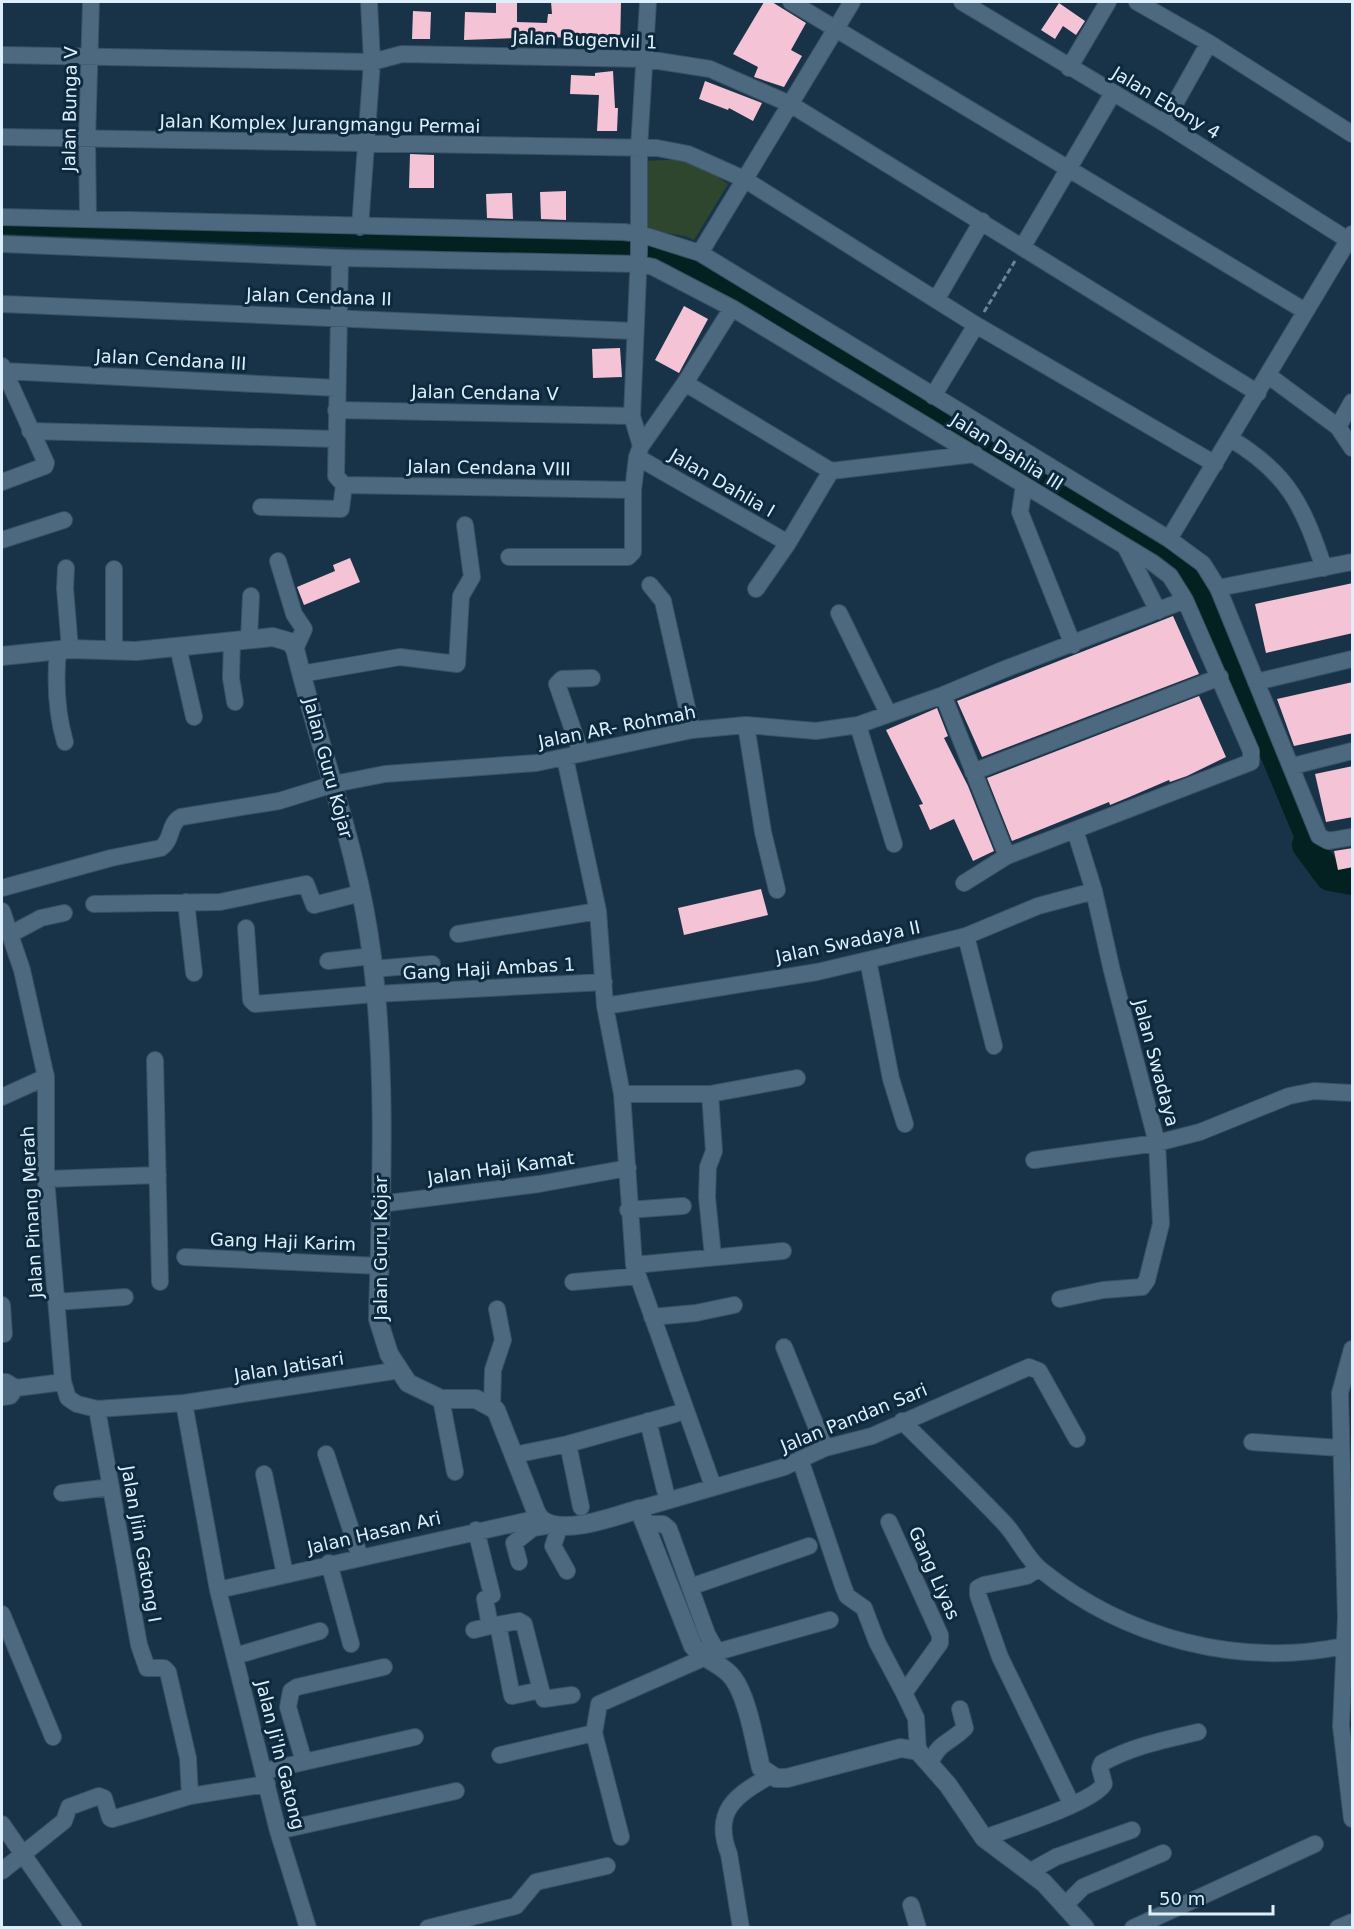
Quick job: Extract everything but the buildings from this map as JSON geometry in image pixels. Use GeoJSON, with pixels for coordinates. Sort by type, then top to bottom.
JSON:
{"type":"FeatureCollection","features":[{"type":"Feature","properties":{"kind":"street","name":"Jalan Bunga V"},"geometry":{"type":"LineString","coordinates":[[88,218],[87,140],[91,2]]}},
{"type":"Feature","properties":{"kind":"street"},"geometry":{"type":"LineString","coordinates":[[360,227],[372,62],[369,2]]}},
{"type":"Feature","properties":{"kind":"street"},"geometry":{"type":"LineString","coordinates":[[509,557],[628,557],[633,552],[633,490],[639,452],[632,416],[634,331],[639,247],[639,148],[648,2]]}},
{"type":"Feature","properties":{"kind":"street"},"geometry":{"type":"LineString","coordinates":[[792,2],[1069,171],[1305,311]]}},
{"type":"Feature","properties":{"kind":"street"},"geometry":{"type":"LineString","coordinates":[[700,253],[852,2]]}},
{"type":"Feature","properties":{"kind":"street","name":"Jalan Ebony 4"},"geometry":{"type":"LineString","coordinates":[[962,2],[1351,237]]}},
{"type":"Feature","properties":{"kind":"street"},"geometry":{"type":"LineString","coordinates":[[1069,68],[1108,2]]}},
{"type":"Feature","properties":{"kind":"street"},"geometry":{"type":"LineString","coordinates":[[1137,2],[1209,43],[1353,134]]}},
{"type":"Feature","properties":{"kind":"street"},"geometry":{"type":"LineString","coordinates":[[1164,123],[1209,43]]}},
{"type":"Feature","properties":{"kind":"street","name":"Jalan Bugenvil 1"},"geometry":{"type":"LineString","coordinates":[[372,62],[402,54],[646,59],[710,69],[790,104]]}},
{"type":"Feature","properties":{"kind":"street"},"geometry":{"type":"LineString","coordinates":[[2,55],[372,62]]}},
{"type":"Feature","properties":{"kind":"street"},"geometry":{"type":"LineString","coordinates":[[1023,246],[1113,93]]}},
{"type":"Feature","properties":{"kind":"street"},"geometry":{"type":"LineString","coordinates":[[790,104],[1258,393]]}},
{"type":"Feature","properties":{"kind":"street","name":"Jalan Komplex Jurangmangu Permai"},"geometry":{"type":"LineString","coordinates":[[2,137],[366,145],[657,148],[688,154],[744,179],[976,325],[1215,464]]}},
{"type":"Feature","properties":{"kind":"street"},"geometry":{"type":"LineString","coordinates":[[3,217],[360,227],[700,253],[1168,539],[1203,564],[1218,588],[1293,766],[1310,820],[1322,839],[1337,840],[1353,837]]}},
{"type":"Feature","properties":{"kind":"street"},"geometry":{"type":"LineString","coordinates":[[936,300],[982,221]]}},
{"type":"Feature","properties":{"kind":"street"},"geometry":{"type":"LineString","coordinates":[[1168,539],[1231,439],[1351,237]]}},
{"type":"Feature","properties":{"kind":"street"},"geometry":{"type":"LineString","coordinates":[[2,244],[340,258],[639,247]]}},
{"type":"Feature","properties":{"kind":"street","name":"Jalan Dahlia III"},"geometry":{"type":"LineString","coordinates":[[639,247],[670,274],[732,308],[975,454],[1170,576],[1185,600],[1220,677],[1251,751],[1252,759],[1247,765],[1075,830]]}},
{"type":"Feature","properties":{"kind":"street"},"geometry":{"type":"LineString","coordinates":[[261,507],[341,509],[344,485],[336,476],[340,258]]}},
{"type":"Feature","properties":{"kind":"street","name":"Jalan Cendana II"},"geometry":{"type":"LineString","coordinates":[[2,304],[634,331]]}},
{"type":"Feature","properties":{"kind":"street"},"geometry":{"type":"LineString","coordinates":[[639,452],[691,386],[732,308]]}},
{"type":"Feature","properties":{"kind":"street"},"geometry":{"type":"LineString","coordinates":[[933,396],[976,325]]}},
{"type":"Feature","properties":{"kind":"street"},"geometry":{"type":"LineString","coordinates":[[2,482],[46,465],[3,369]]}},
{"type":"Feature","properties":{"kind":"street","name":"Jalan Cendana III"},"geometry":{"type":"LineString","coordinates":[[3,369],[337,388]]}},
{"type":"Feature","properties":{"kind":"street"},"geometry":{"type":"LineString","coordinates":[[1269,376],[1338,428],[1353,448]]}},
{"type":"Feature","properties":{"kind":"street"},"geometry":{"type":"LineString","coordinates":[[691,386],[831,471],[975,454]]}},
{"type":"Feature","properties":{"kind":"street"},"geometry":{"type":"LineString","coordinates":[[1338,428],[1353,402]]}},
{"type":"Feature","properties":{"kind":"street","name":"Jalan Cendana V"},"geometry":{"type":"LineString","coordinates":[[336,410],[632,416]]}},
{"type":"Feature","properties":{"kind":"street"},"geometry":{"type":"LineString","coordinates":[[30,431],[336,440]]}},
{"type":"Feature","properties":{"kind":"street"},"geometry":{"type":"LineString","coordinates":[[1231,439],[1257,455],[1279,476],[1296,498],[1308,521],[1324,568]]}},
{"type":"Feature","properties":{"kind":"street","name":"Jalan Dahlia I"},"geometry":{"type":"LineString","coordinates":[[639,452],[788,543]]}},
{"type":"Feature","properties":{"kind":"street"},"geometry":{"type":"LineString","coordinates":[[756,589],[788,543],[831,471]]}},
{"type":"Feature","properties":{"kind":"street","name":"Jalan Cendana VIII"},"geometry":{"type":"LineString","coordinates":[[344,485],[633,490]]}},
{"type":"Feature","properties":{"kind":"street"},"geometry":{"type":"LineString","coordinates":[[1024,485],[1020,512],[1073,645]]}},
{"type":"Feature","properties":{"kind":"street"},"geometry":{"type":"LineString","coordinates":[[2,540],[64,520]]}},
{"type":"Feature","properties":{"kind":"street"},"geometry":{"type":"LineString","coordinates":[[301,674],[399,657],[457,664],[461,596],[472,577],[465,525]]}},
{"type":"Feature","properties":{"kind":"street"},"geometry":{"type":"LineString","coordinates":[[1125,546],[1158,611]]}},
{"type":"Feature","properties":{"kind":"street"},"geometry":{"type":"LineString","coordinates":[[2,656],[64,649],[114,650],[178,647],[282,638],[295,649],[304,629],[294,614],[278,561]]}},
{"type":"Feature","properties":{"kind":"street"},"geometry":{"type":"LineString","coordinates":[[1218,588],[1353,562]]}},
{"type":"Feature","properties":{"kind":"street"},"geometry":{"type":"LineString","coordinates":[[64,742],[58,719],[56,686],[64,649],[66,568]]}},
{"type":"Feature","properties":{"kind":"street"},"geometry":{"type":"LineString","coordinates":[[114,569],[114,650]]}},
{"type":"Feature","properties":{"kind":"street"},"geometry":{"type":"LineString","coordinates":[[650,585],[663,601],[692,730]]}},
{"type":"Feature","properties":{"kind":"street"},"geometry":{"type":"LineString","coordinates":[[235,702],[231,678],[251,596]]}},
{"type":"Feature","properties":{"kind":"street"},"geometry":{"type":"LineString","coordinates":[[1007,856],[943,695],[1185,600]]}},
{"type":"Feature","properties":{"kind":"street"},"geometry":{"type":"LineString","coordinates":[[839,613],[888,713]]}},
{"type":"Feature","properties":{"kind":"street"},"geometry":{"type":"LineString","coordinates":[[178,647],[194,717]]}},
{"type":"Feature","properties":{"kind":"street","name":"Jalan Guru Kojar"},"geometry":{"type":"LineString","coordinates":[[295,649],[334,784],[361,893],[372,963],[382,1062],[378,1319],[389,1354],[408,1383],[441,1399],[469,1398],[492,1406]]}},
{"type":"Feature","properties":{"kind":"street"},"geometry":{"type":"LineString","coordinates":[[1256,682],[1353,659]]}},
{"type":"Feature","properties":{"kind":"street"},"geometry":{"type":"LineString","coordinates":[[973,772],[1220,677]]}},
{"type":"Feature","properties":{"kind":"street"},"geometry":{"type":"LineString","coordinates":[[592,678],[562,679],[558,684],[573,755],[598,911],[605,1005],[622,1094],[628,1168],[628,1210],[636,1271],[713,1486]]}},
{"type":"Feature","properties":{"kind":"street","name":"Jalan AR- Rohmah"},"geometry":{"type":"LineString","coordinates":[[2,888],[111,858],[160,848],[167,843],[175,821],[181,817],[279,801],[334,784],[385,774],[536,763],[692,730],[746,725],[816,731],[858,725],[943,695]]}},
{"type":"Feature","properties":{"kind":"street"},"geometry":{"type":"LineString","coordinates":[[746,725],[762,832],[777,890]]}},
{"type":"Feature","properties":{"kind":"street"},"geometry":{"type":"LineString","coordinates":[[858,725],[894,844]]}},
{"type":"Feature","properties":{"kind":"street"},"geometry":{"type":"LineString","coordinates":[[1293,766],[1353,751]]}},
{"type":"Feature","properties":{"kind":"street"},"geometry":{"type":"LineString","coordinates":[[964,883],[1007,856],[1075,830]]}},
{"type":"Feature","properties":{"kind":"street","name":"Jalan Swadaya"},"geometry":{"type":"LineString","coordinates":[[1075,830],[1094,891],[1112,971],[1157,1143],[1200,1132],[1289,1096],[1314,1091],[1353,1093]]}},
{"type":"Feature","properties":{"kind":"street"},"geometry":{"type":"LineString","coordinates":[[94,904],[220,902],[306,884],[314,905],[361,893]]}},
{"type":"Feature","properties":{"kind":"street","name":"Jalan Swadaya II"},"geometry":{"type":"LineString","coordinates":[[605,1005],[817,972],[966,936],[1038,906],[1094,891]]}},
{"type":"Feature","properties":{"kind":"street"},"geometry":{"type":"LineString","coordinates":[[186,903],[194,973]]}},
{"type":"Feature","properties":{"kind":"street"},"geometry":{"type":"LineString","coordinates":[[458,934],[598,911]]}},
{"type":"Feature","properties":{"kind":"street"},"geometry":{"type":"LineString","coordinates":[[5,924],[64,913]]}},
{"type":"Feature","properties":{"kind":"street","name":"Jalan Pinang Merah"},"geometry":{"type":"LineString","coordinates":[[5,924],[22,970],[46,1077],[46,1179],[63,1382]]}},
{"type":"Feature","properties":{"kind":"street","name":"Gang Haji Ambas 1"},"geometry":{"type":"LineString","coordinates":[[246,928],[251,1000],[255,1004],[375,994],[604,982]]}},
{"type":"Feature","properties":{"kind":"street"},"geometry":{"type":"LineString","coordinates":[[966,936],[994,1046]]}},
{"type":"Feature","properties":{"kind":"street"},"geometry":{"type":"LineString","coordinates":[[868,960],[891,1079],[905,1124]]}},
{"type":"Feature","properties":{"kind":"street"},"geometry":{"type":"LineString","coordinates":[[328,961],[432,963]]}},
{"type":"Feature","properties":{"kind":"street"},"geometry":{"type":"LineString","coordinates":[[155,1060],[160,1282]]}},
{"type":"Feature","properties":{"kind":"street"},"geometry":{"type":"LineString","coordinates":[[2,1096],[46,1077]]}},
{"type":"Feature","properties":{"kind":"street"},"geometry":{"type":"LineString","coordinates":[[622,1094],[710,1094],[797,1078]]}},
{"type":"Feature","properties":{"kind":"street"},"geometry":{"type":"LineString","coordinates":[[710,1094],[714,1151],[708,1167],[707,1197],[713,1257]]}},
{"type":"Feature","properties":{"kind":"street"},"geometry":{"type":"LineString","coordinates":[[1034,1160],[1157,1143],[1161,1224],[1147,1280],[1142,1287],[1135,1290],[1111,1289],[1060,1299]]}},
{"type":"Feature","properties":{"kind":"street","name":"Jalan Haji Kamat"},"geometry":{"type":"LineString","coordinates":[[380,1204],[539,1184],[628,1168]]}},
{"type":"Feature","properties":{"kind":"street"},"geometry":{"type":"LineString","coordinates":[[46,1179],[158,1175]]}},
{"type":"Feature","properties":{"kind":"street"},"geometry":{"type":"LineString","coordinates":[[628,1210],[683,1206]]}},
{"type":"Feature","properties":{"kind":"street"},"geometry":{"type":"LineString","coordinates":[[573,1282],[713,1257],[783,1251]]}},
{"type":"Feature","properties":{"kind":"street","name":"Gang Haji Karim"},"geometry":{"type":"LineString","coordinates":[[185,1257],[380,1266]]}},
{"type":"Feature","properties":{"kind":"street"},"geometry":{"type":"LineString","coordinates":[[56,1302],[124,1297]]}},
{"type":"Feature","properties":{"kind":"street"},"geometry":{"type":"LineString","coordinates":[[2,1305],[4,1334]]}},
{"type":"Feature","properties":{"kind":"street"},"geometry":{"type":"LineString","coordinates":[[652,1317],[696,1313],[734,1305]]}},
{"type":"Feature","properties":{"kind":"street"},"geometry":{"type":"LineString","coordinates":[[497,1309],[503,1340],[493,1370],[492,1406],[514,1455],[550,1522],[553,1546],[567,1571]]}},
{"type":"Feature","properties":{"kind":"street"},"geometry":{"type":"LineString","coordinates":[[784,1347],[825,1448]]}},
{"type":"Feature","properties":{"kind":"street"},"geometry":{"type":"LineString","coordinates":[[1353,1349],[1340,1393],[1340,1448],[1349,1618],[1344,1646],[1341,1726],[1353,1819]]}},
{"type":"Feature","properties":{"kind":"street","name":"Jalan Pandan Sari"},"geometry":{"type":"LineString","coordinates":[[642,1517],[713,1486],[784,1467],[825,1448],[872,1436],[1029,1367],[1039,1371],[1077,1439]]}},
{"type":"Feature","properties":{"kind":"street","name":"Jalan Jatisari"},"geometry":{"type":"LineString","coordinates":[[184,1403],[400,1370]]}},
{"type":"Feature","properties":{"kind":"street"},"geometry":{"type":"LineString","coordinates":[[2,1397],[10,1396],[9,1386],[63,1382],[69,1398],[78,1404],[98,1409],[184,1403]]}},
{"type":"Feature","properties":{"kind":"street"},"geometry":{"type":"LineString","coordinates":[[441,1399],[455,1472]]}},
{"type":"Feature","properties":{"kind":"street","name":"Jalan Ji'ln Gatong"},"geometry":{"type":"LineString","coordinates":[[184,1403],[218,1590],[278,1831],[308,1928]]}},
{"type":"Feature","properties":{"kind":"street","name":"Jalan Jiin Gatong I"},"geometry":{"type":"LineString","coordinates":[[98,1409],[144,1663],[147,1668],[164,1668],[171,1682],[188,1758],[190,1796]]}},
{"type":"Feature","properties":{"kind":"street"},"geometry":{"type":"LineString","coordinates":[[514,1455],[568,1444],[675,1414]]}},
{"type":"Feature","properties":{"kind":"street"},"geometry":{"type":"LineString","coordinates":[[648,1421],[665,1490]]}},
{"type":"Feature","properties":{"kind":"street"},"geometry":{"type":"LineString","coordinates":[[902,1421],[1007,1526],[1038,1569],[1102,1609],[1160,1636],[1223,1651],[1277,1654],[1312,1652],[1344,1646]]}},
{"type":"Feature","properties":{"kind":"street"},"geometry":{"type":"LineString","coordinates":[[1252,1442],[1340,1448]]}},
{"type":"Feature","properties":{"kind":"street"},"geometry":{"type":"LineString","coordinates":[[568,1444],[581,1507]]}},
{"type":"Feature","properties":{"kind":"street"},"geometry":{"type":"LineString","coordinates":[[326,1454],[360,1557]]}},
{"type":"Feature","properties":{"kind":"street"},"geometry":{"type":"LineString","coordinates":[[800,1459],[843,1586],[848,1596],[864,1608],[877,1642],[916,1718],[922,1749],[984,1838],[1029,1872],[1065,1905],[1085,1928]]}},
{"type":"Feature","properties":{"kind":"street"},"geometry":{"type":"LineString","coordinates":[[264,1474],[285,1574]]}},
{"type":"Feature","properties":{"kind":"street"},"geometry":{"type":"LineString","coordinates":[[62,1493],[111,1487]]}},
{"type":"Feature","properties":{"kind":"street"},"geometry":{"type":"LineString","coordinates":[[642,1517],[693,1646],[710,1655],[735,1680],[762,1768],[770,1776]]}},
{"type":"Feature","properties":{"kind":"street"},"geometry":{"type":"LineString","coordinates":[[519,1562],[514,1543],[533,1528],[550,1522],[580,1525],[642,1517],[663,1524],[669,1529],[707,1634],[710,1655]]}},
{"type":"Feature","properties":{"kind":"street","name":"Gang Liyas"},"geometry":{"type":"LineString","coordinates":[[889,1521],[940,1635],[940,1643],[935,1652],[904,1693]]}},
{"type":"Feature","properties":{"kind":"street","name":"Jalan Hasan Ari"},"geometry":{"type":"LineString","coordinates":[[218,1590],[476,1530],[550,1522]]}},
{"type":"Feature","properties":{"kind":"street"},"geometry":{"type":"LineString","coordinates":[[476,1530],[492,1595],[485,1599],[487,1627],[512,1696],[541,1690]]}},
{"type":"Feature","properties":{"kind":"street"},"geometry":{"type":"LineString","coordinates":[[690,1587],[809,1546]]}},
{"type":"Feature","properties":{"kind":"street"},"geometry":{"type":"LineString","coordinates":[[329,1563],[351,1644]]}},
{"type":"Feature","properties":{"kind":"street"},"geometry":{"type":"LineString","coordinates":[[1038,1569],[1027,1576],[978,1588],[978,1595],[1000,1656],[1072,1805]]}},
{"type":"Feature","properties":{"kind":"street"},"geometry":{"type":"LineString","coordinates":[[2,1614],[53,1737]]}},
{"type":"Feature","properties":{"kind":"street"},"geometry":{"type":"LineString","coordinates":[[621,1837],[594,1733],[599,1704],[710,1655],[830,1620]]}},
{"type":"Feature","properties":{"kind":"street"},"geometry":{"type":"LineString","coordinates":[[487,1627],[519,1621],[524,1624],[544,1699],[572,1695]]}},
{"type":"Feature","properties":{"kind":"street"},"geometry":{"type":"LineString","coordinates":[[235,1656],[320,1631]]}},
{"type":"Feature","properties":{"kind":"street"},"geometry":{"type":"LineString","coordinates":[[304,1762],[288,1707],[291,1691],[297,1687],[384,1666]]}},
{"type":"Feature","properties":{"kind":"street"},"geometry":{"type":"LineString","coordinates":[[741,1928],[723,1827],[729,1804],[745,1790],[770,1776],[787,1778],[901,1748],[922,1749],[938,1746],[957,1736],[965,1728],[960,1709]]}},
{"type":"Feature","properties":{"kind":"street"},"geometry":{"type":"LineString","coordinates":[[984,1838],[1072,1805],[1102,1789],[1104,1785],[1100,1768],[1102,1763],[1143,1744],[1198,1732]]}},
{"type":"Feature","properties":{"kind":"street"},"geometry":{"type":"LineString","coordinates":[[500,1755],[594,1733]]}},
{"type":"Feature","properties":{"kind":"street"},"geometry":{"type":"LineString","coordinates":[[2,1871],[64,1821],[71,1805],[102,1796],[112,1819],[265,1777],[304,1762],[415,1737]]}},
{"type":"Feature","properties":{"kind":"street"},"geometry":{"type":"LineString","coordinates":[[278,1831],[456,1791]]}},
{"type":"Feature","properties":{"kind":"street"},"geometry":{"type":"LineString","coordinates":[[2,1824],[74,1928]]}},
{"type":"Feature","properties":{"kind":"street"},"geometry":{"type":"LineString","coordinates":[[1029,1872],[1056,1857],[1132,1830]]}},
{"type":"Feature","properties":{"kind":"street"},"geometry":{"type":"LineString","coordinates":[[1133,1928],[1315,1844]]}},
{"type":"Feature","properties":{"kind":"street"},"geometry":{"type":"LineString","coordinates":[[1065,1905],[1083,1887],[1163,1853]]}},
{"type":"Feature","properties":{"kind":"street"},"geometry":{"type":"LineString","coordinates":[[428,1928],[516,1906],[536,1882],[607,1866]]}},
{"type":"Feature","properties":{"kind":"street"},"geometry":{"type":"LineString","coordinates":[[911,1905],[918,1928]]}},
{"type":"Feature","properties":{"kind":"street"},"geometry":{"type":"LineString","coordinates":[[1338,1928],[1353,1922]]}},
{"type":"Feature","properties":{"kind":"path"},"geometry":{"type":"LineString","coordinates":[[976,325],[1023,246]]}},
{"type":"Feature","properties":{"kind":"green space"},"geometry":{"type":"Polygon","coordinates":[[[691,159],[728,184],[694,240],[685,236],[641,229],[643,161],[691,159]]]}},
{"type":"Feature","properties":{"kind":"waterway"},"geometry":{"type":"LineString","coordinates":[[2,225],[627,249],[659,251],[672,256],[1172,558],[1190,575],[1206,604],[1307,845]]}},
{"type":"Feature","properties":{"kind":"waterway"},"geometry":{"type":"LineString","coordinates":[[1307,845],[1330,876],[1352,880]]}}]}
